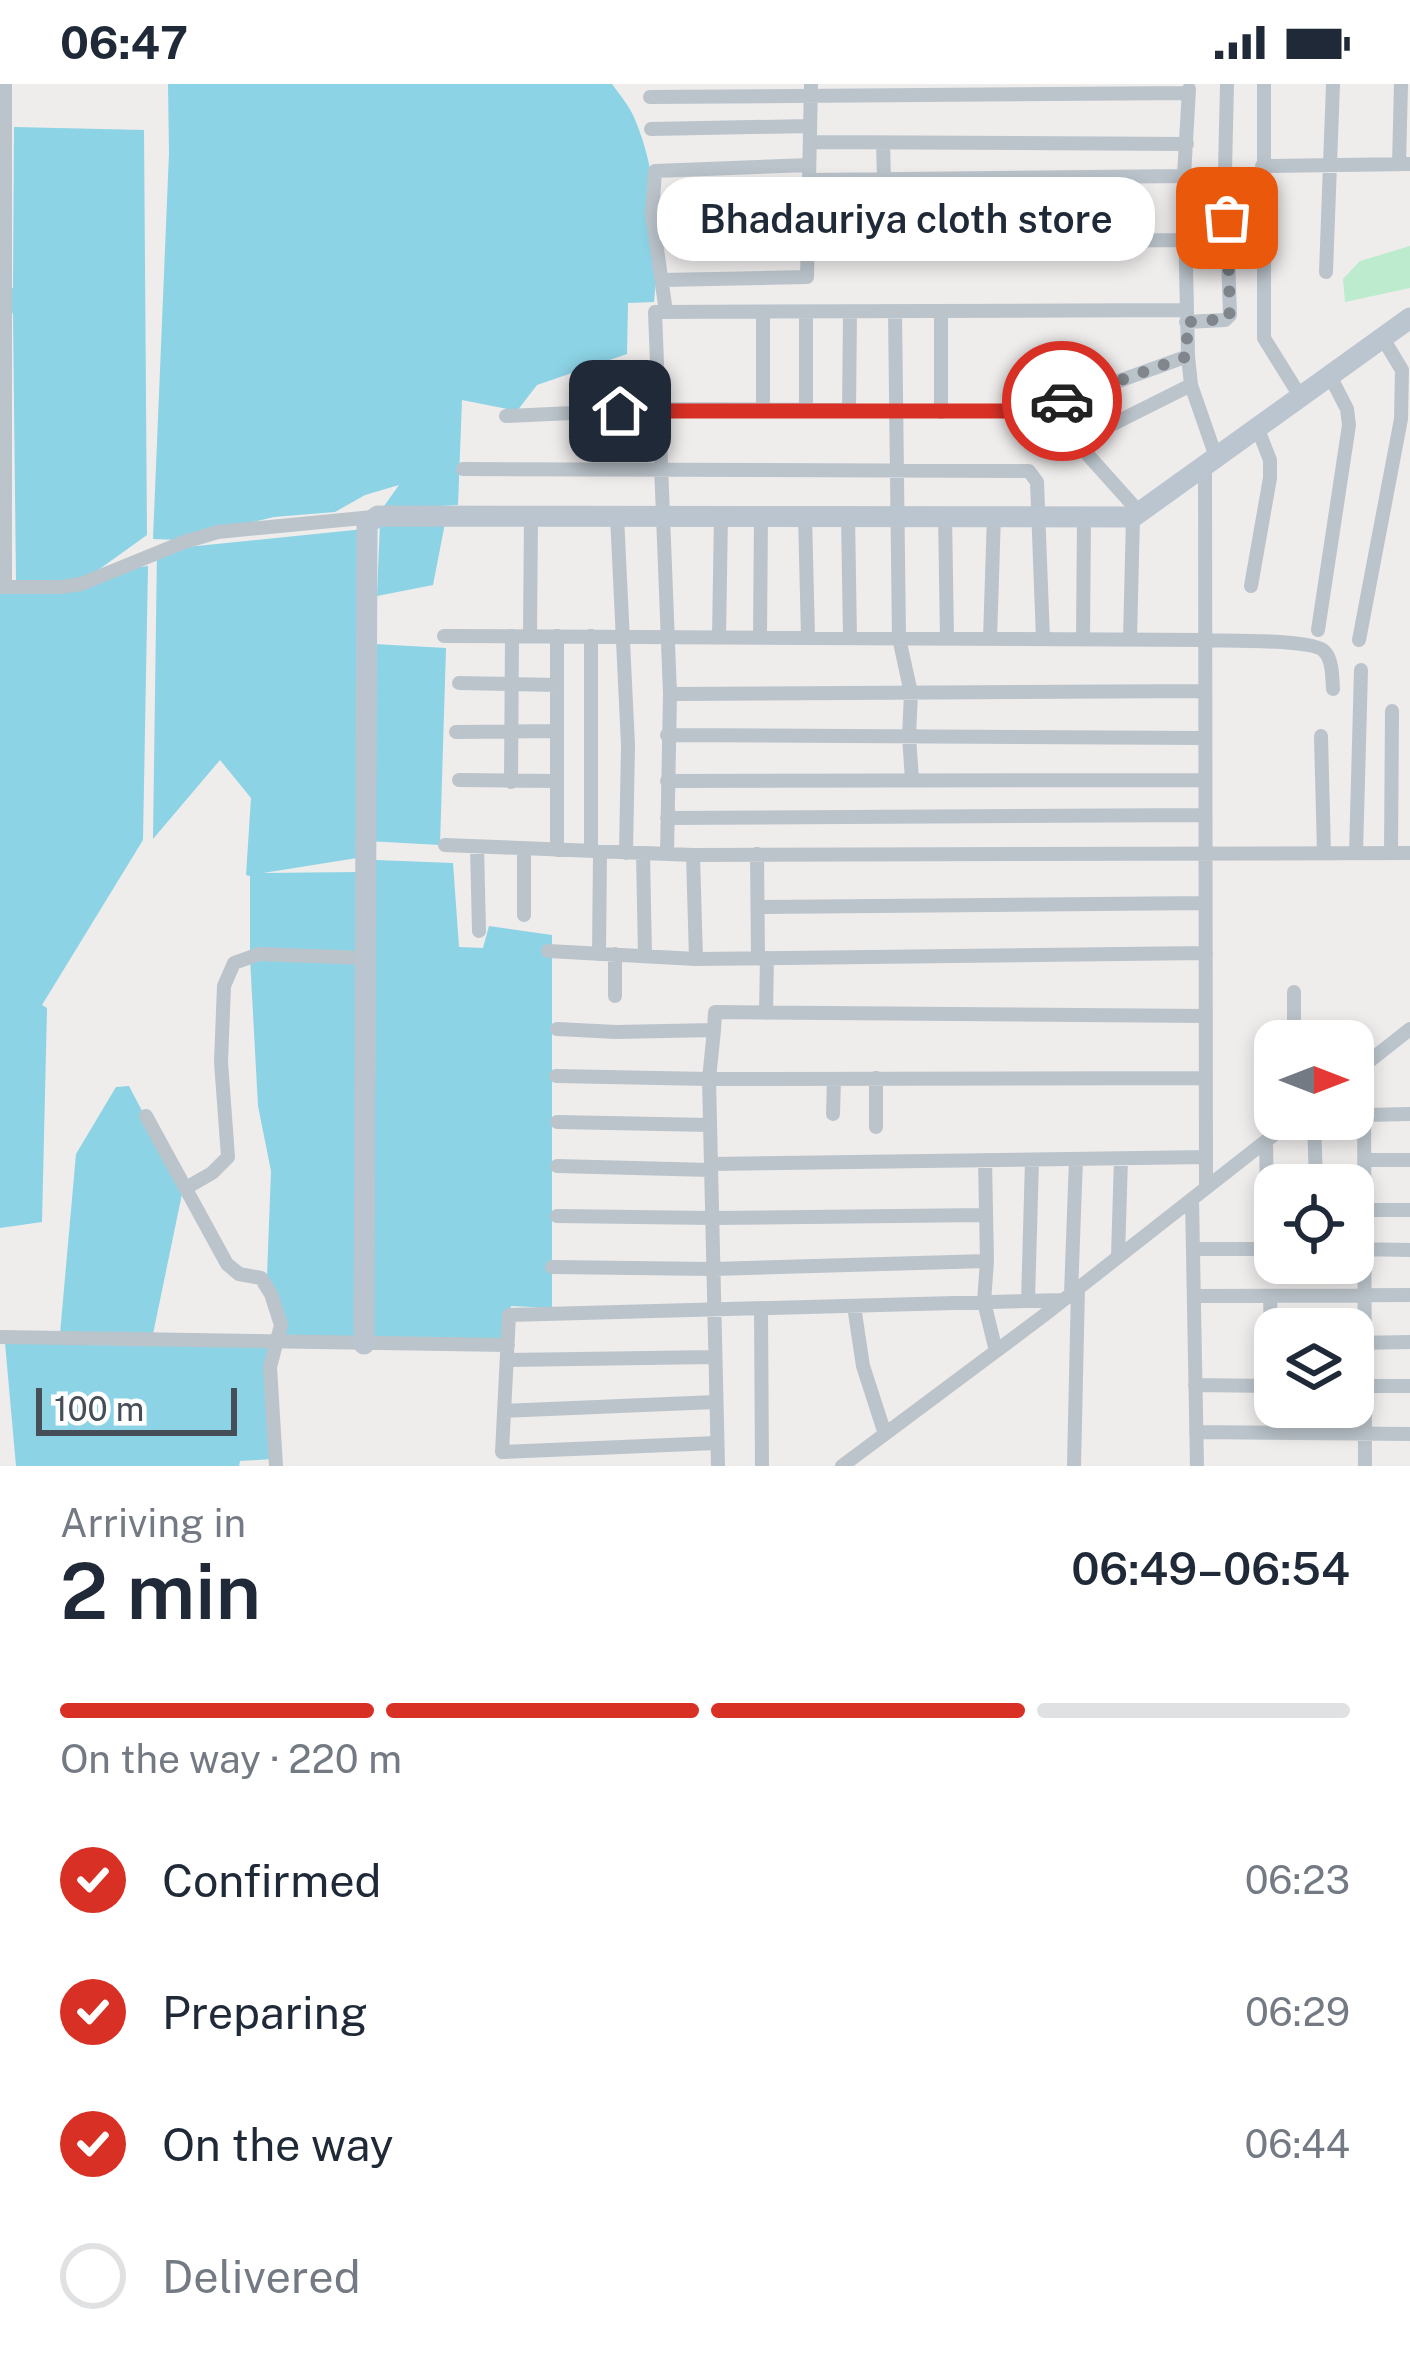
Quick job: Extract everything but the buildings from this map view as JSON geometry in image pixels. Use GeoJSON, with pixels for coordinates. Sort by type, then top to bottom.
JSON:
{"type":"FeatureCollection","features":[{"type":"Feature","properties":{"kind":"street"},"geometry":{"type":"LineString","coordinates":[[5,84],[2,586],[81,584],[218,532],[330,519],[1136,514],[1410,318]]}},
{"type":"Feature","properties":{"kind":"street"},"geometry":{"type":"LineString","coordinates":[[668,854],[670,694],[656,312],[941,312],[1225,320],[1230,315],[1227,84]]}},
{"type":"Feature","properties":{"kind":"street"},"geometry":{"type":"LineString","coordinates":[[1264,84],[1264,338],[1300,396]]}},
{"type":"Feature","properties":{"kind":"street"},"geometry":{"type":"LineString","coordinates":[[1327,272],[1333,84]]}},
{"type":"Feature","properties":{"kind":"street"},"geometry":{"type":"LineString","coordinates":[[1262,166],[1405,164],[1401,84]]}},
{"type":"Feature","properties":{"kind":"street"},"geometry":{"type":"LineString","coordinates":[[662,280],[807,277],[811,89]]}},
{"type":"Feature","properties":{"kind":"street"},"geometry":{"type":"LineString","coordinates":[[650,97],[811,89],[1189,89],[1184,176],[1188,356],[1210,461],[1205,640],[1206,1187]]}},
{"type":"Feature","properties":{"kind":"street"},"geometry":{"type":"LineString","coordinates":[[651,129],[810,134],[883,142],[1187,144]]}},
{"type":"Feature","properties":{"kind":"street"},"geometry":{"type":"LineString","coordinates":[[875,243],[884,179],[883,142]]}},
{"type":"Feature","properties":{"kind":"street"},"geometry":{"type":"LineString","coordinates":[[666,312],[652,214],[656,171],[809,172],[884,179],[1184,176]]}},
{"type":"Feature","properties":{"kind":"street"},"geometry":{"type":"LineString","coordinates":[[652,214],[808,214]]}},
{"type":"Feature","properties":{"kind":"street"},"geometry":{"type":"LineString","coordinates":[[807,244],[1184,240]]}},
{"type":"Feature","properties":{"kind":"street"},"geometry":{"type":"LineString","coordinates":[[763,312],[763,410]]}},
{"type":"Feature","properties":{"kind":"street"},"geometry":{"type":"LineString","coordinates":[[806,312],[806,411]]}},
{"type":"Feature","properties":{"kind":"street"},"geometry":{"type":"LineString","coordinates":[[849,411],[850,312]]}},
{"type":"Feature","properties":{"kind":"street"},"geometry":{"type":"LineString","coordinates":[[895,312],[899,638],[911,693],[912,780]]}},
{"type":"Feature","properties":{"kind":"street"},"geometry":{"type":"LineString","coordinates":[[941,312],[941,412]]}},
{"type":"Feature","properties":{"kind":"street"},"geometry":{"type":"LineString","coordinates":[[1359,640],[1401,419],[1402,370],[1382,337]]}},
{"type":"Feature","properties":{"kind":"street"},"geometry":{"type":"LineString","coordinates":[[506,416],[658,409],[1014,411],[1069,399],[1188,356]]}},
{"type":"Feature","properties":{"kind":"street"},"geometry":{"type":"LineString","coordinates":[[1318,630],[1349,425],[1347,409],[1329,374]]}},
{"type":"Feature","properties":{"kind":"street"},"geometry":{"type":"LineString","coordinates":[[1079,441],[1191,385]]}},
{"type":"Feature","properties":{"kind":"street"},"geometry":{"type":"LineString","coordinates":[[1069,399],[1079,441],[1136,514],[1130,640]]}},
{"type":"Feature","properties":{"kind":"street"},"geometry":{"type":"LineString","coordinates":[[1251,586],[1270,478],[1270,460],[1257,427]]}},
{"type":"Feature","properties":{"kind":"street"},"geometry":{"type":"LineString","coordinates":[[463,469],[1029,471],[1037,482],[1040,516],[1043,639]]}},
{"type":"Feature","properties":{"kind":"street"},"geometry":{"type":"LineString","coordinates":[[945,514],[947,638]]}},
{"type":"Feature","properties":{"kind":"street"},"geometry":{"type":"LineString","coordinates":[[718,637],[721,515]]}},
{"type":"Feature","properties":{"kind":"street"},"geometry":{"type":"LineString","coordinates":[[760,637],[761,515]]}},
{"type":"Feature","properties":{"kind":"street"},"geometry":{"type":"LineString","coordinates":[[805,515],[808,638]]}},
{"type":"Feature","properties":{"kind":"street"},"geometry":{"type":"LineString","coordinates":[[848,515],[850,638]]}},
{"type":"Feature","properties":{"kind":"street"},"geometry":{"type":"LineString","coordinates":[[990,639],[994,515]]}},
{"type":"Feature","properties":{"kind":"street"},"geometry":{"type":"LineString","coordinates":[[364,1344],[367,524],[378,516]]}},
{"type":"Feature","properties":{"kind":"street"},"geometry":{"type":"LineString","coordinates":[[530,636],[531,516]]}},
{"type":"Feature","properties":{"kind":"street"},"geometry":{"type":"LineString","coordinates":[[617,516],[628,745],[626,853]]}},
{"type":"Feature","properties":{"kind":"street"},"geometry":{"type":"LineString","coordinates":[[1083,639],[1084,516]]}},
{"type":"Feature","properties":{"kind":"street"},"geometry":{"type":"LineString","coordinates":[[444,635],[1205,640],[1317,646],[1330,662],[1333,688]]}},
{"type":"Feature","properties":{"kind":"street"},"geometry":{"type":"LineString","coordinates":[[511,782],[512,636]]}},
{"type":"Feature","properties":{"kind":"street"},"geometry":{"type":"LineString","coordinates":[[557,636],[557,850]]}},
{"type":"Feature","properties":{"kind":"street"},"geometry":{"type":"LineString","coordinates":[[592,636],[596,851],[615,996]]}},
{"type":"Feature","properties":{"kind":"street"},"geometry":{"type":"LineString","coordinates":[[1356,853],[1361,670]]}},
{"type":"Feature","properties":{"kind":"street"},"geometry":{"type":"LineString","coordinates":[[459,683],[557,685]]}},
{"type":"Feature","properties":{"kind":"street"},"geometry":{"type":"LineString","coordinates":[[670,694],[1205,691]]}},
{"type":"Feature","properties":{"kind":"street"},"geometry":{"type":"LineString","coordinates":[[1391,853],[1392,711]]}},
{"type":"Feature","properties":{"kind":"street"},"geometry":{"type":"LineString","coordinates":[[456,732],[557,731]]}},
{"type":"Feature","properties":{"kind":"street"},"geometry":{"type":"LineString","coordinates":[[667,735],[1205,737]]}},
{"type":"Feature","properties":{"kind":"street"},"geometry":{"type":"LineString","coordinates":[[1321,736],[1324,853]]}},
{"type":"Feature","properties":{"kind":"street"},"geometry":{"type":"LineString","coordinates":[[459,780],[557,781]]}},
{"type":"Feature","properties":{"kind":"street"},"geometry":{"type":"LineString","coordinates":[[667,781],[1205,780]]}},
{"type":"Feature","properties":{"kind":"street"},"geometry":{"type":"LineString","coordinates":[[667,818],[1205,814]]}},
{"type":"Feature","properties":{"kind":"street"},"geometry":{"type":"LineString","coordinates":[[445,845],[693,855],[1410,853]]}},
{"type":"Feature","properties":{"kind":"street"},"geometry":{"type":"LineString","coordinates":[[477,847],[479,931]]}},
{"type":"Feature","properties":{"kind":"street"},"geometry":{"type":"LineString","coordinates":[[524,848],[524,915]]}},
{"type":"Feature","properties":{"kind":"street"},"geometry":{"type":"LineString","coordinates":[[644,853],[645,956]]}},
{"type":"Feature","properties":{"kind":"street"},"geometry":{"type":"LineString","coordinates":[[757,854],[766,1013]]}},
{"type":"Feature","properties":{"kind":"street"},"geometry":{"type":"LineString","coordinates":[[693,855],[696,959]]}},
{"type":"Feature","properties":{"kind":"street"},"geometry":{"type":"LineString","coordinates":[[758,907],[1205,903]]}},
{"type":"Feature","properties":{"kind":"street"},"geometry":{"type":"LineString","coordinates":[[548,951],[696,959],[1206,953]]}},
{"type":"Feature","properties":{"kind":"street"},"geometry":{"type":"LineString","coordinates":[[186,1188],[212,1173],[228,1156],[221,1062],[224,986],[234,963],[259,954],[364,958]]}},
{"type":"Feature","properties":{"kind":"street"},"geometry":{"type":"LineString","coordinates":[[1294,992],[1294,1020]]}},
{"type":"Feature","properties":{"kind":"street"},"geometry":{"type":"LineString","coordinates":[[718,1466],[710,1125],[715,1012],[1206,1016]]}},
{"type":"Feature","properties":{"kind":"street"},"geometry":{"type":"LineString","coordinates":[[557,1029],[714,1030]]}},
{"type":"Feature","properties":{"kind":"street"},"geometry":{"type":"LineString","coordinates":[[1374,1058],[1410,1030]]}},
{"type":"Feature","properties":{"kind":"street"},"geometry":{"type":"LineString","coordinates":[[556,1076],[1206,1078]]}},
{"type":"Feature","properties":{"kind":"street"},"geometry":{"type":"LineString","coordinates":[[876,1126],[877,1078]]}},
{"type":"Feature","properties":{"kind":"street"},"geometry":{"type":"LineString","coordinates":[[833,1114],[834,1079]]}},
{"type":"Feature","properties":{"kind":"street"},"geometry":{"type":"LineString","coordinates":[[1374,1115],[1410,1114]]}},
{"type":"Feature","properties":{"kind":"street"},"geometry":{"type":"LineString","coordinates":[[146,1115],[227,1264],[239,1274],[266,1283],[281,1325],[270,1367],[276,1466]]}},
{"type":"Feature","properties":{"kind":"street"},"geometry":{"type":"LineString","coordinates":[[557,1122],[710,1125]]}},
{"type":"Feature","properties":{"kind":"street"},"geometry":{"type":"LineString","coordinates":[[1365,1140],[1365,1164]]}},
{"type":"Feature","properties":{"kind":"street"},"geometry":{"type":"LineString","coordinates":[[842,1466],[1266,1141]]}},
{"type":"Feature","properties":{"kind":"street"},"geometry":{"type":"LineString","coordinates":[[1266,1141],[1267,1164]]}},
{"type":"Feature","properties":{"kind":"street"},"geometry":{"type":"LineString","coordinates":[[557,1166],[1206,1157]]}},
{"type":"Feature","properties":{"kind":"street"},"geometry":{"type":"LineString","coordinates":[[1074,1466],[1070,1294],[1076,1159]]}},
{"type":"Feature","properties":{"kind":"street"},"geometry":{"type":"LineString","coordinates":[[1118,1256],[1121,1159]]}},
{"type":"Feature","properties":{"kind":"street"},"geometry":{"type":"LineString","coordinates":[[985,1160],[984,1302],[996,1351]]}},
{"type":"Feature","properties":{"kind":"street"},"geometry":{"type":"LineString","coordinates":[[1028,1301],[1032,1160]]}},
{"type":"Feature","properties":{"kind":"street"},"geometry":{"type":"LineString","coordinates":[[1365,1160],[1410,1160]]}},
{"type":"Feature","properties":{"kind":"street"},"geometry":{"type":"LineString","coordinates":[[1192,1199],[1197,1466]]}},
{"type":"Feature","properties":{"kind":"street"},"geometry":{"type":"LineString","coordinates":[[1374,1210],[1410,1210]]}},
{"type":"Feature","properties":{"kind":"street"},"geometry":{"type":"LineString","coordinates":[[557,1216],[986,1215]]}},
{"type":"Feature","properties":{"kind":"street"},"geometry":{"type":"LineString","coordinates":[[1192,1249],[1254,1249]]}},
{"type":"Feature","properties":{"kind":"street"},"geometry":{"type":"LineString","coordinates":[[1374,1250],[1410,1250]]}},
{"type":"Feature","properties":{"kind":"street"},"geometry":{"type":"LineString","coordinates":[[552,1267],[713,1269],[987,1261]]}},
{"type":"Feature","properties":{"kind":"street"},"geometry":{"type":"LineString","coordinates":[[1363,1308],[1364,1284]]}},
{"type":"Feature","properties":{"kind":"street"},"geometry":{"type":"LineString","coordinates":[[716,1443],[556,1458],[502,1452],[509,1315],[1028,1301],[1070,1294]]}},
{"type":"Feature","properties":{"kind":"street"},"geometry":{"type":"LineString","coordinates":[[1193,1296],[1410,1295]]}},
{"type":"Feature","properties":{"kind":"street"},"geometry":{"type":"LineString","coordinates":[[1270,1296],[1270,1308]]}},
{"type":"Feature","properties":{"kind":"street"},"geometry":{"type":"LineString","coordinates":[[854,1306],[863,1366],[885,1434]]}},
{"type":"Feature","properties":{"kind":"street"},"geometry":{"type":"LineString","coordinates":[[761,1309],[762,1466]]}},
{"type":"Feature","properties":{"kind":"street"},"geometry":{"type":"LineString","coordinates":[[0,1337],[715,1357]]}},
{"type":"Feature","properties":{"kind":"street"},"geometry":{"type":"LineString","coordinates":[[1374,1343],[1410,1342]]}},
{"type":"Feature","properties":{"kind":"street"},"geometry":{"type":"LineString","coordinates":[[1195,1385],[1254,1385]]}},
{"type":"Feature","properties":{"kind":"street"},"geometry":{"type":"LineString","coordinates":[[1374,1386],[1410,1386]]}},
{"type":"Feature","properties":{"kind":"street"},"geometry":{"type":"LineString","coordinates":[[504,1411],[716,1402]]}},
{"type":"Feature","properties":{"kind":"street"},"geometry":{"type":"LineString","coordinates":[[1364,1428],[1365,1466]]}},
{"type":"Feature","properties":{"kind":"street"},"geometry":{"type":"LineString","coordinates":[[1196,1432],[1410,1435]]}},
{"type":"Feature","properties":{"kind":"green space"},"geometry":{"type":"Polygon","coordinates":[[[1410,246],[1410,288],[1345,302],[1343,279],[1360,261],[1410,246]]]}},
{"type":"Feature","properties":{"kind":"water"},"geometry":{"type":"Polygon","coordinates":[[[168,84],[612,84],[633,115],[653,183],[654,302],[628,303],[627,354],[537,385],[517,411],[462,400],[458,505],[382,509],[399,485],[365,495],[335,512],[274,517],[178,540],[153,539],[168,84]]]}},
{"type":"Feature","properties":{"kind":"water"},"geometry":{"type":"Polygon","coordinates":[[[14,127],[144,130],[147,535],[94,573],[148,566],[143,840],[42,1005],[47,1008],[42,1222],[0,1228],[0,587],[16,581],[13,314],[0,292],[13,288],[14,127]]]}},
{"type":"Feature","properties":{"kind":"water"},"geometry":{"type":"Polygon","coordinates":[[[446,518],[433,585],[377,596],[380,523],[446,518]]]}},
{"type":"Feature","properties":{"kind":"water"},"geometry":{"type":"Polygon","coordinates":[[[374,528],[357,858],[263,873],[358,872],[354,1343],[286,1336],[267,1276],[271,1171],[258,1106],[250,876],[246,875],[251,798],[220,760],[153,839],[157,550],[374,528]]]}},
{"type":"Feature","properties":{"kind":"water"},"geometry":{"type":"Polygon","coordinates":[[[374,644],[446,648],[440,845],[367,841],[374,644]]]}},
{"type":"Feature","properties":{"kind":"water"},"geometry":{"type":"Polygon","coordinates":[[[376,860],[453,863],[459,947],[483,948],[489,926],[552,935],[552,1308],[511,1306],[504,1347],[373,1345],[376,860]]]}},
{"type":"Feature","properties":{"kind":"water"},"geometry":{"type":"Polygon","coordinates":[[[129,1086],[183,1189],[153,1334],[60,1334],[76,1154],[116,1087],[129,1086]]]}},
{"type":"Feature","properties":{"kind":"water"},"geometry":{"type":"Polygon","coordinates":[[[5,1343],[270,1345],[272,1459],[240,1461],[239,1466],[16,1466],[5,1343]]]}},
{"type":"Feature","properties":{"kind":"way so far"},"geometry":{"type":"LineString","coordinates":[[1062,401],[1188,356],[1186,322],[1228,319],[1227,218]]}},
{"type":"Feature","properties":{"kind":"place","name":"Bhadauriya cloth store"},"geometry":{"type":"Point","coordinates":[1227,218]}},
{"type":"Feature","properties":{"kind":"route"},"geometry":{"type":"LineString","coordinates":[[620,411],[1014,411],[1062,401]]}}]}
